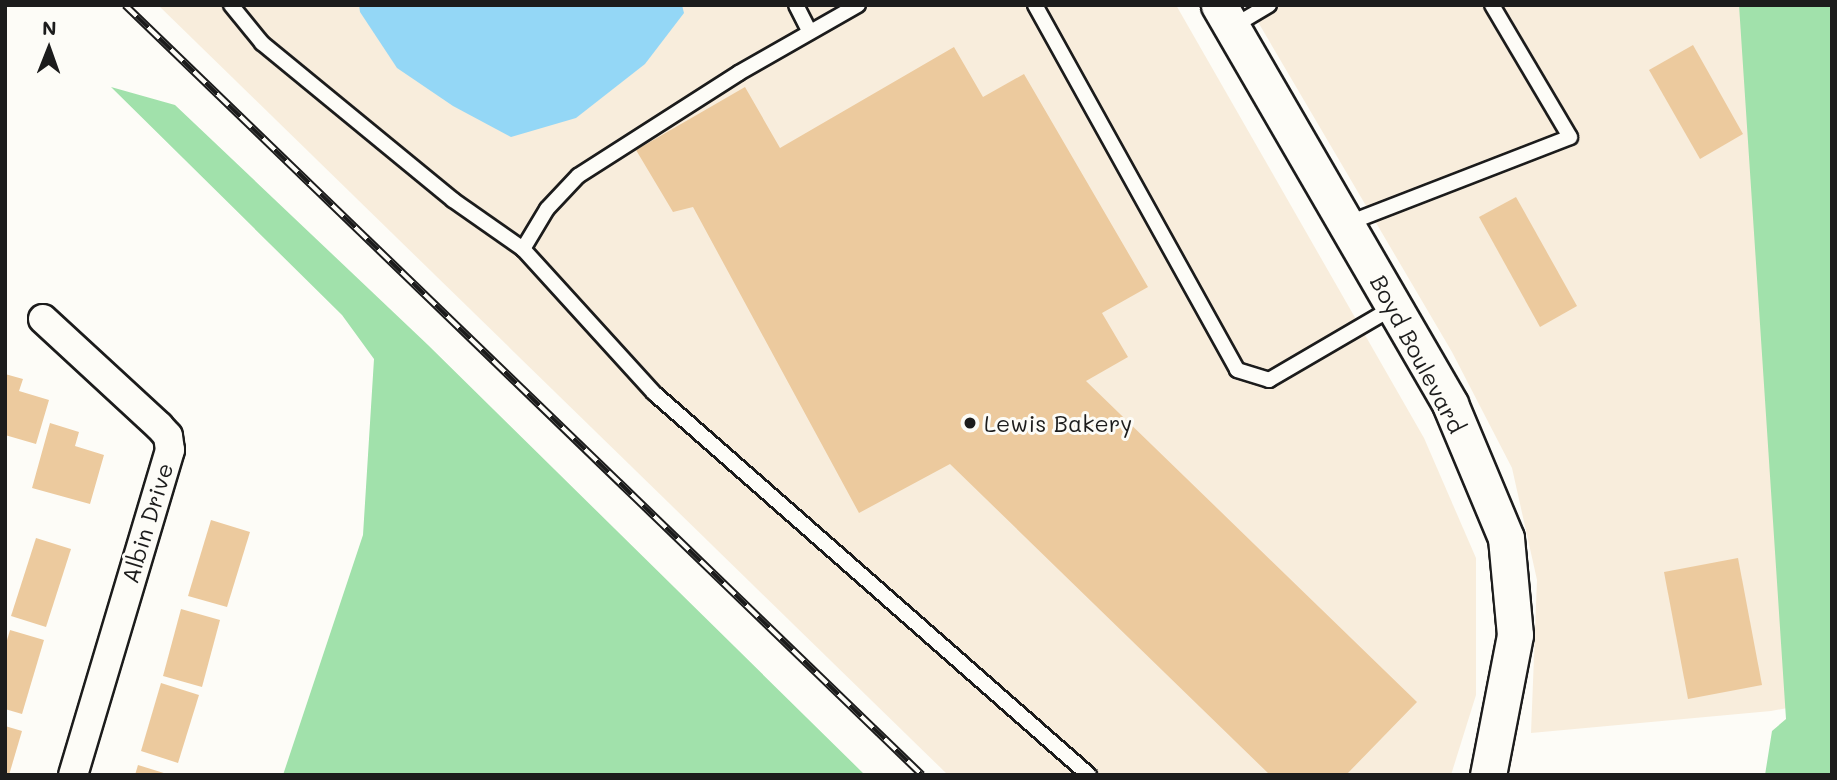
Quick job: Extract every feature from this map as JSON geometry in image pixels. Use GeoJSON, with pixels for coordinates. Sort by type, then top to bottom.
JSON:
{"type":"FeatureCollection","features":[{"type":"Feature","properties":{"kind":"street","name":"Boyd Boulevard"},"geometry":{"type":"LineString","coordinates":[[1226,16],[1450,404],[1506,538],[1515,635],[1488,775]]}},
{"type":"Feature","properties":{"kind":"street","name":"Albin Drive"},"geometry":{"type":"LineString","coordinates":[[43,319],[169,436],[170,450],[73,775]]}},
{"type":"Feature","properties":{"kind":"lane"},"geometry":{"type":"LineString","coordinates":[[231,5],[262,43],[453,200],[523,249],[654,393],[1089,775]]}},
{"type":"Feature","properties":{"kind":"lane"},"geometry":{"type":"LineString","coordinates":[[796,5],[810,32]]}},
{"type":"Feature","properties":{"kind":"lane"},"geometry":{"type":"LineString","coordinates":[[523,249],[547,209],[578,176],[739,73],[858,5]]}},
{"type":"Feature","properties":{"kind":"lane"},"geometry":{"type":"LineString","coordinates":[[1035,5],[1237,369],[1269,380],[1394,307]]}},
{"type":"Feature","properties":{"kind":"lane"},"geometry":{"type":"LineString","coordinates":[[1226,16],[1269,5]]}},
{"type":"Feature","properties":{"kind":"lane"},"geometry":{"type":"LineString","coordinates":[[1346,224],[1570,137],[1492,5]]}},
{"type":"Feature","properties":{"kind":"shaded area"},"geometry":{"type":"Polygon","coordinates":[[[158,5],[1176,5],[1424,438],[1476,558],[1476,695],[1451,775],[948,775],[158,5]]]}},
{"type":"Feature","properties":{"kind":"shaded area"},"geometry":{"type":"Polygon","coordinates":[[[1248,5],[1810,5],[1804,705],[1771,711],[1531,733],[1537,580],[1512,468],[1452,352],[1248,5]]]}},
{"type":"Feature","properties":{"kind":"green space"},"geometry":{"type":"Polygon","coordinates":[[[1739,5],[1832,5],[1832,775],[1765,775],[1772,731],[1786,719],[1739,5]]]}},
{"type":"Feature","properties":{"kind":"green space"},"geometry":{"type":"Polygon","coordinates":[[[111,87],[175,105],[428,345],[865,775],[283,775],[363,535],[374,359],[342,315],[111,87]]]}},
{"type":"Feature","properties":{"kind":"water"},"geometry":{"type":"Polygon","coordinates":[[[359,5],[682,5],[684,13],[645,64],[576,118],[511,137],[453,106],[397,68],[360,12],[359,5]]]}},
{"type":"Feature","properties":{"kind":"building"},"geometry":{"type":"Polygon","coordinates":[[[1693,45],[1743,134],[1700,159],[1649,70],[1693,45]]]}},
{"type":"Feature","properties":{"kind":"building","name":"Lewis Bakery"},"geometry":{"type":"Polygon","coordinates":[[[954,47],[983,97],[1024,74],[1148,287],[1102,313],[1128,357],[1086,381],[1417,702],[1346,775],[1270,775],[950,464],[859,513],[693,207],[673,212],[636,150],[745,87],[780,148],[954,47]]]}},
{"type":"Feature","properties":{"kind":"building"},"geometry":{"type":"Polygon","coordinates":[[[1516,197],[1577,306],[1540,327],[1479,217],[1516,197]]]}},
{"type":"Feature","properties":{"kind":"building"},"geometry":{"type":"Polygon","coordinates":[[[5,374],[23,379],[19,391],[49,400],[36,444],[5,435],[5,374]]]}},
{"type":"Feature","properties":{"kind":"building"},"geometry":{"type":"Polygon","coordinates":[[[50,423],[79,432],[75,446],[104,455],[90,504],[32,488],[50,423]]]}},
{"type":"Feature","properties":{"kind":"building"},"geometry":{"type":"Polygon","coordinates":[[[211,520],[250,532],[227,607],[188,596],[211,520]]]}},
{"type":"Feature","properties":{"kind":"building"},"geometry":{"type":"Polygon","coordinates":[[[36,538],[71,549],[46,627],[11,616],[36,538]]]}},
{"type":"Feature","properties":{"kind":"building"},"geometry":{"type":"Polygon","coordinates":[[[1738,558],[1762,685],[1688,699],[1664,572],[1738,558]]]}},
{"type":"Feature","properties":{"kind":"building"},"geometry":{"type":"Polygon","coordinates":[[[181,609],[220,620],[202,687],[163,676],[181,609]]]}},
{"type":"Feature","properties":{"kind":"building"},"geometry":{"type":"Polygon","coordinates":[[[10,630],[44,640],[22,714],[5,709],[5,647],[10,630]]]}},
{"type":"Feature","properties":{"kind":"building"},"geometry":{"type":"Polygon","coordinates":[[[161,683],[199,695],[178,763],[141,751],[161,683]]]}},
{"type":"Feature","properties":{"kind":"building"},"geometry":{"type":"Polygon","coordinates":[[[5,726],[22,731],[9,775],[5,775],[5,726]]]}},
{"type":"Feature","properties":{"kind":"building"},"geometry":{"type":"Polygon","coordinates":[[[138,765],[167,774],[167,775],[135,775],[138,765]]]}},
{"type":"Feature","properties":{"kind":"railway"},"geometry":{"type":"LineString","coordinates":[[125,5],[922,775]]}},
{"type":"Feature","properties":{"kind":"place","name":"Lewis Bakery"},"geometry":{"type":"Point","coordinates":[970,423]}}]}
